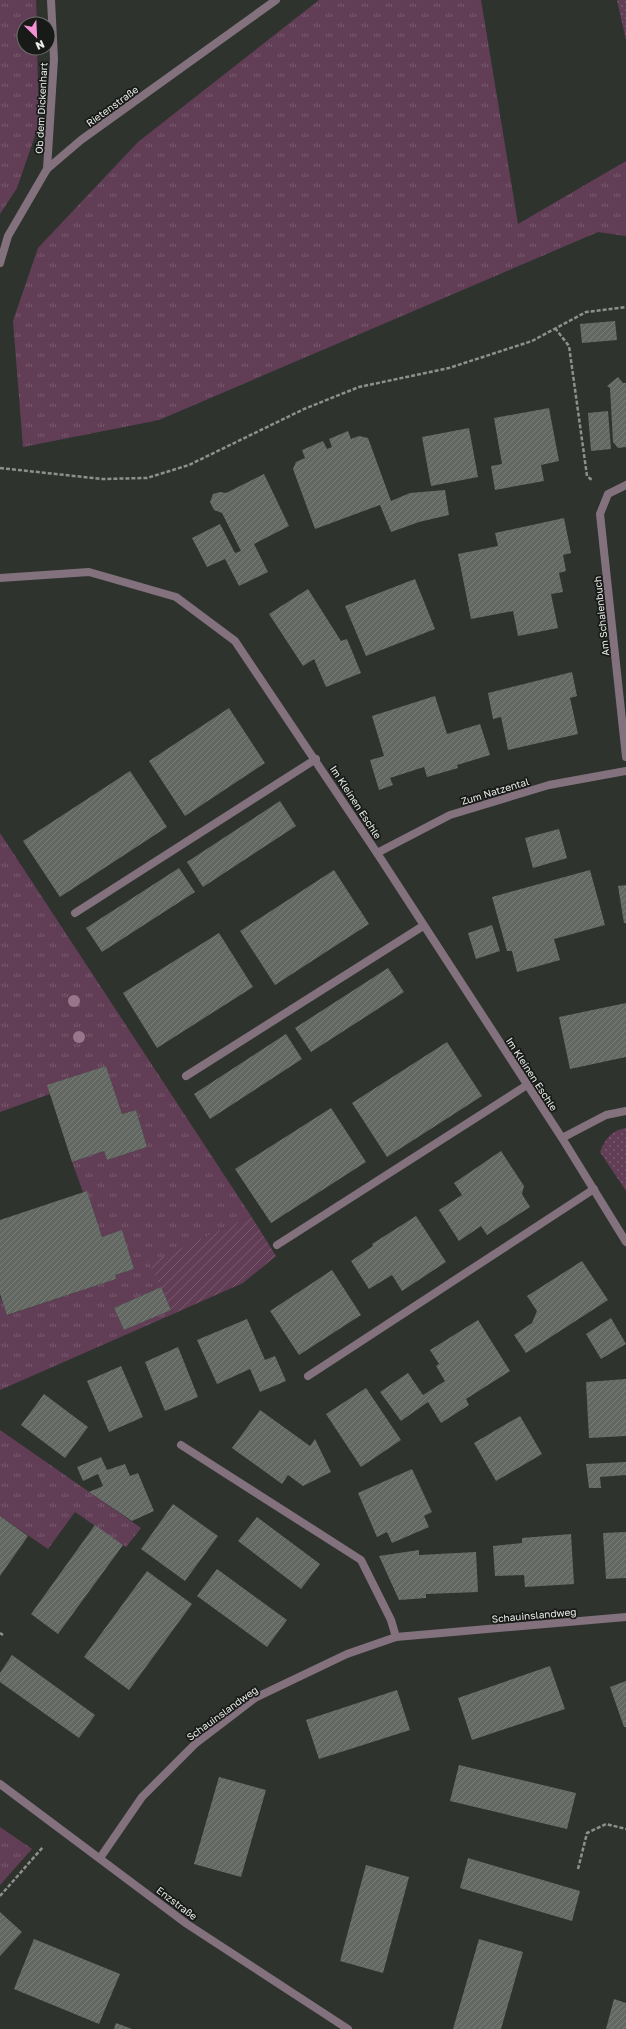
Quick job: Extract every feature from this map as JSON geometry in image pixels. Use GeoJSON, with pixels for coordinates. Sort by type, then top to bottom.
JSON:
{"type":"FeatureCollection","features":[{"type":"Feature","properties":{"kind":"street","name":"Ob dem Dickenhart"},"geometry":{"type":"LineString","coordinates":[[47,169],[54,59],[51,0]]}},
{"type":"Feature","properties":{"kind":"street","name":"Rietenstraße"},"geometry":{"type":"LineString","coordinates":[[0,263],[8,236],[47,169],[81,140],[276,0]]}},
{"type":"Feature","properties":{"kind":"street"},"geometry":{"type":"LineString","coordinates":[[608,494],[626,485]]}},
{"type":"Feature","properties":{"kind":"street","name":"Am Schaienbuch"},"geometry":{"type":"LineString","coordinates":[[608,494],[600,514],[626,757]]}},
{"type":"Feature","properties":{"kind":"street","name":"Im Kleinen Eschle"},"geometry":{"type":"LineString","coordinates":[[0,578],[89,572],[176,596],[235,641],[316,759],[562,1138],[626,1242]]}},
{"type":"Feature","properties":{"kind":"street"},"geometry":{"type":"LineString","coordinates":[[75,913],[316,759]]}},
{"type":"Feature","properties":{"kind":"street","name":"Zum Natzental"},"geometry":{"type":"LineString","coordinates":[[377,853],[450,815],[550,785],[626,771]]}},
{"type":"Feature","properties":{"kind":"street"},"geometry":{"type":"LineString","coordinates":[[186,1076],[423,926]]}},
{"type":"Feature","properties":{"kind":"street"},"geometry":{"type":"LineString","coordinates":[[277,1245],[527,1085]]}},
{"type":"Feature","properties":{"kind":"street"},"geometry":{"type":"LineString","coordinates":[[562,1138],[606,1115],[626,1111]]}},
{"type":"Feature","properties":{"kind":"street"},"geometry":{"type":"LineString","coordinates":[[308,1376],[594,1189]]}},
{"type":"Feature","properties":{"kind":"street"},"geometry":{"type":"LineString","coordinates":[[182,1445],[361,1560],[391,1620],[396,1636]]}},
{"type":"Feature","properties":{"kind":"street","name":"Schauinslandweg"},"geometry":{"type":"LineString","coordinates":[[100,1858],[142,1797],[196,1743],[255,1698],[347,1654],[396,1636],[626,1617]]}},
{"type":"Feature","properties":{"kind":"street","name":"Enzstraße"},"geometry":{"type":"LineString","coordinates":[[0,1784],[187,1924],[348,2029]]}},
{"type":"Feature","properties":{"kind":"path"},"geometry":{"type":"LineString","coordinates":[[0,468],[102,479],[147,478],[189,465],[304,409],[359,387],[449,368],[532,341],[586,312],[626,307]]}},
{"type":"Feature","properties":{"kind":"path"},"geometry":{"type":"LineString","coordinates":[[555,328],[569,346],[587,476],[608,494]]}},
{"type":"Feature","properties":{"kind":"path"},"geometry":{"type":"LineString","coordinates":[[578,1869],[587,1833],[606,1824],[626,1829]]}},
{"type":"Feature","properties":{"kind":"path"},"geometry":{"type":"LineString","coordinates":[[0,1896],[43,1847]]}},
{"type":"Feature","properties":{"kind":"green space"},"geometry":{"type":"Polygon","coordinates":[[[0,0],[36,0],[37,16],[16,16],[16,56],[37,56],[39,124],[17,188],[0,214],[0,0]]]}},
{"type":"Feature","properties":{"kind":"green space"},"geometry":{"type":"Polygon","coordinates":[[[319,0],[481,0],[518,224],[626,161],[626,236],[598,232],[159,420],[23,447],[13,321],[38,248],[138,142],[319,0]]]}},
{"type":"Feature","properties":{"kind":"green space"},"geometry":{"type":"Polygon","coordinates":[[[617,0],[626,0],[626,40],[617,0]]]}},
{"type":"Feature","properties":{"kind":"green space"},"geometry":{"type":"Polygon","coordinates":[[[0,833],[251,1216],[150,1263],[161,1287],[114,1308],[124,1330],[171,1310],[173,1314],[0,1390],[0,1297],[8,1315],[116,1279],[115,1275],[134,1269],[122,1231],[102,1237],[87,1191],[83,1192],[72,1162],[104,1151],[107,1160],[147,1147],[136,1110],[122,1114],[106,1066],[48,1085],[50,1094],[0,1112],[0,833]]]}},
{"type":"Feature","properties":{"kind":"green space"},"geometry":{"type":"Polygon","coordinates":[[[626,1128],[626,1191],[600,1152],[604,1143],[613,1133],[626,1128]]]}},
{"type":"Feature","properties":{"kind":"green space"},"geometry":{"type":"Polygon","coordinates":[[[251,1216],[276,1256],[243,1283],[173,1314],[149,1263],[251,1216]]]}},
{"type":"Feature","properties":{"kind":"green space"},"geometry":{"type":"Polygon","coordinates":[[[0,1430],[141,1528],[126,1547],[75,1512],[48,1549],[0,1516],[0,1430]]]}},
{"type":"Feature","properties":{"kind":"green space"},"geometry":{"type":"Polygon","coordinates":[[[0,1827],[32,1849],[0,1885],[0,1827]]]}},
{"type":"Feature","properties":{"kind":"building"},"geometry":{"type":"Polygon","coordinates":[[[615,321],[617,340],[582,343],[580,324],[615,321]]]}},
{"type":"Feature","properties":{"kind":"building"},"geometry":{"type":"Polygon","coordinates":[[[618,377],[623,383],[626,383],[626,447],[618,448],[613,442],[610,388],[607,386],[618,377]]]}},
{"type":"Feature","properties":{"kind":"building"},"geometry":{"type":"Polygon","coordinates":[[[549,408],[559,461],[541,465],[544,481],[495,490],[491,466],[502,464],[494,418],[549,408]]]}},
{"type":"Feature","properties":{"kind":"building"},"geometry":{"type":"Polygon","coordinates":[[[608,411],[611,449],[591,451],[588,413],[608,411]]]}},
{"type":"Feature","properties":{"kind":"building"},"geometry":{"type":"Polygon","coordinates":[[[469,428],[478,477],[431,486],[422,437],[469,428]]]}},
{"type":"Feature","properties":{"kind":"building"},"geometry":{"type":"Polygon","coordinates":[[[348,431],[351,439],[359,436],[368,438],[391,501],[410,493],[445,490],[449,515],[419,522],[391,532],[380,505],[315,529],[293,469],[296,462],[305,458],[302,450],[323,441],[327,449],[332,447],[329,439],[348,431]]]}},
{"type":"Feature","properties":{"kind":"building"},"geometry":{"type":"Polygon","coordinates":[[[264,474],[289,526],[254,544],[268,572],[239,586],[225,559],[207,567],[192,538],[220,524],[235,553],[241,551],[222,513],[214,510],[210,502],[213,494],[220,492],[226,493],[264,474]]]}},
{"type":"Feature","properties":{"kind":"building"},"geometry":{"type":"Polygon","coordinates":[[[564,518],[571,553],[563,555],[566,571],[559,573],[563,592],[551,594],[558,628],[518,636],[513,611],[471,619],[458,554],[498,546],[495,533],[564,518]]]}},
{"type":"Feature","properties":{"kind":"building"},"geometry":{"type":"Polygon","coordinates":[[[415,579],[435,629],[366,656],[345,606],[415,579]]]}},
{"type":"Feature","properties":{"kind":"building"},"geometry":{"type":"Polygon","coordinates":[[[308,589],[341,641],[347,639],[361,673],[326,687],[314,659],[303,666],[269,614],[308,589]]]}},
{"type":"Feature","properties":{"kind":"building"},"geometry":{"type":"Polygon","coordinates":[[[572,672],[577,696],[570,698],[578,734],[508,750],[501,717],[493,719],[488,693],[572,672]]]}},
{"type":"Feature","properties":{"kind":"building"},"geometry":{"type":"Polygon","coordinates":[[[435,696],[447,734],[480,724],[490,755],[457,765],[458,768],[427,777],[424,767],[390,778],[393,785],[379,790],[370,760],[384,756],[372,716],[435,696]]]}},
{"type":"Feature","properties":{"kind":"building"},"geometry":{"type":"Polygon","coordinates":[[[229,708],[265,763],[185,816],[149,761],[229,708]]]}},
{"type":"Feature","properties":{"kind":"building"},"geometry":{"type":"Polygon","coordinates":[[[130,771],[167,827],[60,897],[23,841],[130,771]]]}},
{"type":"Feature","properties":{"kind":"building"},"geometry":{"type":"Polygon","coordinates":[[[280,801],[296,826],[203,887],[187,862],[280,801]]]}},
{"type":"Feature","properties":{"kind":"building"},"geometry":{"type":"Polygon","coordinates":[[[559,829],[567,858],[533,868],[525,838],[559,829]]]}},
{"type":"Feature","properties":{"kind":"building"},"geometry":{"type":"Polygon","coordinates":[[[179,868],[195,892],[102,952],[86,928],[179,868]]]}},
{"type":"Feature","properties":{"kind":"building"},"geometry":{"type":"Polygon","coordinates":[[[334,870],[369,924],[275,985],[240,931],[334,870]]]}},
{"type":"Feature","properties":{"kind":"building"},"geometry":{"type":"Polygon","coordinates":[[[590,870],[605,925],[554,939],[560,960],[517,972],[512,951],[507,951],[492,897],[590,870]]]}},
{"type":"Feature","properties":{"kind":"building"},"geometry":{"type":"Polygon","coordinates":[[[626,885],[626,923],[624,923],[618,886],[626,885]]]}},
{"type":"Feature","properties":{"kind":"building"},"geometry":{"type":"Polygon","coordinates":[[[492,925],[500,951],[476,959],[468,933],[492,925]]]}},
{"type":"Feature","properties":{"kind":"building"},"geometry":{"type":"Polygon","coordinates":[[[219,933],[253,987],[157,1048],[123,993],[219,933]]]}},
{"type":"Feature","properties":{"kind":"building"},"geometry":{"type":"Polygon","coordinates":[[[388,968],[404,992],[311,1052],[295,1028],[388,968]]]}},
{"type":"Feature","properties":{"kind":"building"},"geometry":{"type":"Polygon","coordinates":[[[626,1003],[626,1057],[570,1069],[559,1017],[626,1003]]]}},
{"type":"Feature","properties":{"kind":"building"},"geometry":{"type":"Polygon","coordinates":[[[286,1034],[302,1059],[210,1119],[194,1094],[286,1034]]]}},
{"type":"Feature","properties":{"kind":"building"},"geometry":{"type":"Polygon","coordinates":[[[447,1042],[482,1096],[387,1157],[352,1103],[447,1042]]]}},
{"type":"Feature","properties":{"kind":"building"},"geometry":{"type":"Polygon","coordinates":[[[106,1066],[122,1114],[136,1110],[147,1147],[107,1160],[104,1151],[72,1162],[47,1085],[106,1066]]]}},
{"type":"Feature","properties":{"kind":"building"},"geometry":{"type":"Polygon","coordinates":[[[331,1108],[366,1162],[271,1223],[235,1169],[331,1108]]]}},
{"type":"Feature","properties":{"kind":"building"},"geometry":{"type":"Polygon","coordinates":[[[501,1151],[524,1186],[522,1194],[530,1207],[487,1235],[481,1226],[459,1241],[439,1210],[462,1195],[454,1183],[501,1151]]]}},
{"type":"Feature","properties":{"kind":"building"},"geometry":{"type":"Polygon","coordinates":[[[87,1191],[102,1237],[122,1230],[134,1269],[115,1275],[116,1279],[7,1315],[0,1294],[0,1220],[87,1191]]]}},
{"type":"Feature","properties":{"kind":"building"},"geometry":{"type":"Polygon","coordinates":[[[416,1216],[446,1262],[402,1291],[392,1275],[369,1289],[351,1261],[373,1246],[372,1244],[416,1216]]]}},
{"type":"Feature","properties":{"kind":"building"},"geometry":{"type":"Polygon","coordinates":[[[582,1261],[608,1300],[526,1353],[514,1335],[532,1323],[537,1311],[527,1296],[582,1261]]]}},
{"type":"Feature","properties":{"kind":"building"},"geometry":{"type":"Polygon","coordinates":[[[332,1270],[361,1315],[299,1355],[270,1311],[332,1270]]]}},
{"type":"Feature","properties":{"kind":"building"},"geometry":{"type":"Polygon","coordinates":[[[161,1287],[171,1310],[124,1330],[114,1308],[161,1287]]]}},
{"type":"Feature","properties":{"kind":"building"},"geometry":{"type":"Polygon","coordinates":[[[611,1318],[626,1344],[601,1359],[586,1334],[611,1318]]]}},
{"type":"Feature","properties":{"kind":"building"},"geometry":{"type":"Polygon","coordinates":[[[247,1319],[265,1360],[275,1356],[286,1381],[260,1392],[250,1369],[217,1384],[197,1340],[247,1319]]]}},
{"type":"Feature","properties":{"kind":"building"},"geometry":{"type":"Polygon","coordinates":[[[478,1320],[510,1371],[466,1399],[469,1405],[441,1423],[428,1402],[401,1421],[380,1392],[408,1373],[423,1395],[445,1381],[436,1366],[439,1364],[430,1350],[478,1320]]]}},
{"type":"Feature","properties":{"kind":"building"},"geometry":{"type":"Polygon","coordinates":[[[178,1347],[198,1397],[165,1411],[145,1362],[178,1347]]]}},
{"type":"Feature","properties":{"kind":"building"},"geometry":{"type":"Polygon","coordinates":[[[121,1366],[143,1417],[109,1432],[87,1381],[121,1366]]]}},
{"type":"Feature","properties":{"kind":"building"},"geometry":{"type":"Polygon","coordinates":[[[626,1379],[626,1436],[589,1438],[586,1382],[626,1379]]]}},
{"type":"Feature","properties":{"kind":"building"},"geometry":{"type":"Polygon","coordinates":[[[366,1388],[401,1440],[361,1467],[326,1414],[366,1388]]]}},
{"type":"Feature","properties":{"kind":"building"},"geometry":{"type":"Polygon","coordinates":[[[44,1394],[88,1427],[65,1458],[21,1425],[44,1394]]]}},
{"type":"Feature","properties":{"kind":"building"},"geometry":{"type":"Polygon","coordinates":[[[260,1410],[310,1446],[315,1439],[331,1472],[303,1486],[288,1475],[282,1484],[232,1448],[260,1410]]]}},
{"type":"Feature","properties":{"kind":"building"},"geometry":{"type":"Polygon","coordinates":[[[520,1416],[542,1454],[496,1481],[474,1443],[520,1416]]]}},
{"type":"Feature","properties":{"kind":"building"},"geometry":{"type":"Polygon","coordinates":[[[101,1457],[107,1470],[125,1464],[130,1476],[138,1473],[154,1511],[132,1521],[89,1492],[103,1486],[98,1474],[83,1481],[77,1467],[101,1457]]]}},
{"type":"Feature","properties":{"kind":"building"},"geometry":{"type":"Polygon","coordinates":[[[626,1462],[626,1475],[600,1477],[601,1488],[589,1488],[586,1464],[626,1462]]]}},
{"type":"Feature","properties":{"kind":"building"},"geometry":{"type":"Polygon","coordinates":[[[412,1469],[432,1512],[424,1516],[429,1527],[392,1543],[387,1532],[377,1537],[358,1493],[412,1469]]]}},
{"type":"Feature","properties":{"kind":"building"},"geometry":{"type":"Polygon","coordinates":[[[173,1504],[218,1536],[185,1581],[141,1549],[173,1504]]]}},
{"type":"Feature","properties":{"kind":"building"},"geometry":{"type":"Polygon","coordinates":[[[0,1516],[28,1536],[0,1576],[0,1516]]]}},
{"type":"Feature","properties":{"kind":"building"},"geometry":{"type":"Polygon","coordinates":[[[257,1517],[320,1564],[301,1589],[238,1541],[257,1517]]]}},
{"type":"Feature","properties":{"kind":"building"},"geometry":{"type":"Polygon","coordinates":[[[95,1525],[123,1545],[58,1634],[31,1614],[95,1525]]]}},
{"type":"Feature","properties":{"kind":"building"},"geometry":{"type":"Polygon","coordinates":[[[626,1532],[626,1578],[606,1579],[603,1533],[626,1532]]]}},
{"type":"Feature","properties":{"kind":"building"},"geometry":{"type":"Polygon","coordinates":[[[571,1534],[574,1584],[525,1587],[524,1575],[495,1576],[493,1546],[522,1543],[522,1538],[571,1534]]]}},
{"type":"Feature","properties":{"kind":"building"},"geometry":{"type":"Polygon","coordinates":[[[419,1550],[419,1555],[476,1552],[478,1592],[426,1594],[426,1598],[399,1600],[379,1556],[419,1550]]]}},
{"type":"Feature","properties":{"kind":"building"},"geometry":{"type":"Polygon","coordinates":[[[217,1569],[287,1620],[267,1647],[197,1596],[217,1569]]]}},
{"type":"Feature","properties":{"kind":"building"},"geometry":{"type":"Polygon","coordinates":[[[147,1571],[192,1604],[129,1690],[84,1657],[147,1571]]]}},
{"type":"Feature","properties":{"kind":"building"},"geometry":{"type":"Polygon","coordinates":[[[12,1655],[95,1715],[79,1738],[0,1682],[0,1673],[12,1655]]]}},
{"type":"Feature","properties":{"kind":"building"},"geometry":{"type":"Polygon","coordinates":[[[550,1666],[565,1709],[472,1740],[458,1698],[550,1666]]]}},
{"type":"Feature","properties":{"kind":"building"},"geometry":{"type":"Polygon","coordinates":[[[626,1681],[626,1727],[624,1727],[610,1687],[626,1681]]]}},
{"type":"Feature","properties":{"kind":"building"},"geometry":{"type":"Polygon","coordinates":[[[397,1690],[410,1730],[319,1759],[306,1720],[397,1690]]]}},
{"type":"Feature","properties":{"kind":"building"},"geometry":{"type":"Polygon","coordinates":[[[459,1765],[576,1793],[567,1829],[450,1801],[459,1765]]]}},
{"type":"Feature","properties":{"kind":"building"},"geometry":{"type":"Polygon","coordinates":[[[219,1777],[266,1790],[241,1877],[194,1864],[219,1777]]]}},
{"type":"Feature","properties":{"kind":"building"},"geometry":{"type":"Polygon","coordinates":[[[468,1858],[580,1891],[572,1921],[460,1888],[468,1858]]]}},
{"type":"Feature","properties":{"kind":"building"},"geometry":{"type":"Polygon","coordinates":[[[366,1865],[409,1877],[383,1973],[340,1961],[366,1865]]]}},
{"type":"Feature","properties":{"kind":"building"},"geometry":{"type":"Polygon","coordinates":[[[0,1912],[22,1932],[0,1956],[0,1912]]]}},
{"type":"Feature","properties":{"kind":"building"},"geometry":{"type":"Polygon","coordinates":[[[34,1939],[120,1974],[99,2024],[14,1989],[34,1939]]]}},
{"type":"Feature","properties":{"kind":"building"},"geometry":{"type":"Polygon","coordinates":[[[479,1939],[523,1952],[501,2029],[453,2029],[479,1939]]]}},
{"type":"Feature","properties":{"kind":"building"},"geometry":{"type":"Polygon","coordinates":[[[614,1999],[626,2003],[626,2029],[606,2029],[614,1999]]]}},
{"type":"Feature","properties":{"kind":"building"},"geometry":{"type":"Polygon","coordinates":[[[116,2023],[132,2029],[114,2029],[116,2023]]]}}]}
